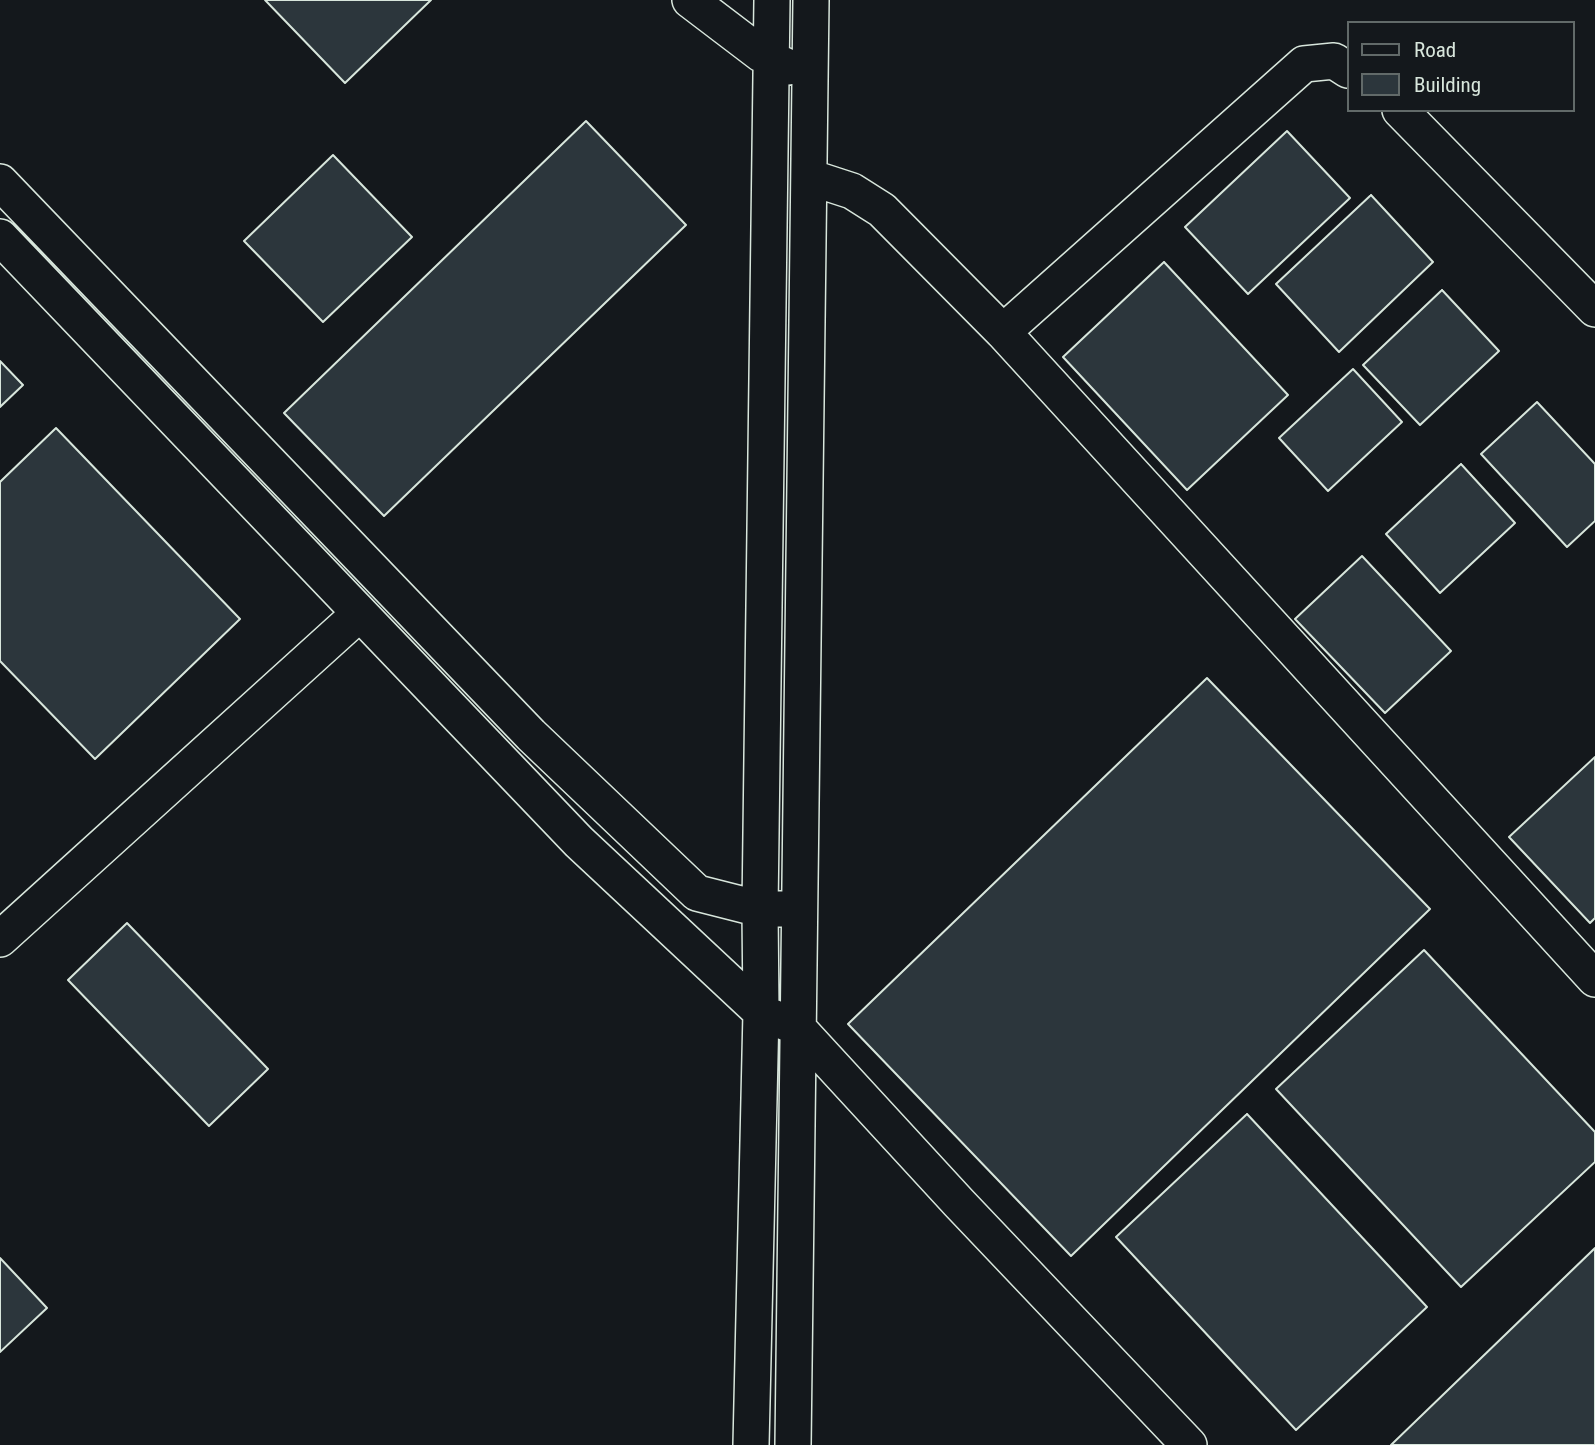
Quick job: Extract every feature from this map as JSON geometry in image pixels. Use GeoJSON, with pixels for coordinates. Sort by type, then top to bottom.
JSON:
{"type":"FeatureCollection","features":[{"type":"Feature","properties":{"kind":"street"},"geometry":{"type":"LineString","coordinates":[[690,0],[771,60],[810,75]]}},
{"type":"Feature","properties":{"kind":"street"},"geometry":{"type":"LineString","coordinates":[[751,1445],[761,1012],[760,909],[772,0]]}},
{"type":"Feature","properties":{"kind":"street"},"geometry":{"type":"LineString","coordinates":[[793,1445],[811,0]]}},
{"type":"Feature","properties":{"kind":"street"},"geometry":{"type":"LineString","coordinates":[[1003,332],[1304,64],[1334,61],[1346,69]]}},
{"type":"Feature","properties":{"kind":"street"},"geometry":{"type":"LineString","coordinates":[[1403,112],[1595,309]]}},
{"type":"Feature","properties":{"kind":"street"},"geometry":{"type":"LineString","coordinates":[[808,177],[852,191],[882,210],[1003,332],[1595,979]]}},
{"type":"Feature","properties":{"kind":"street"},"geometry":{"type":"LineString","coordinates":[[0,181],[531,735],[697,893],[760,909],[800,909]]}},
{"type":"Feature","properties":{"kind":"street"},"geometry":{"type":"LineString","coordinates":[[0,237],[579,842],[761,1012],[797,1028],[1189,1445]]}},
{"type":"Feature","properties":{"kind":"street"},"geometry":{"type":"LineString","coordinates":[[0,939],[359,614]]}},
{"type":"Feature","properties":{"kind":"building"},"geometry":{"type":"Polygon","coordinates":[[[265,0],[431,0],[345,83],[265,0]]]}},
{"type":"Feature","properties":{"kind":"building"},"geometry":{"type":"Polygon","coordinates":[[[586,121],[686,225],[384,516],[284,413],[586,121]]]}},
{"type":"Feature","properties":{"kind":"building"},"geometry":{"type":"Polygon","coordinates":[[[1287,131],[1350,198],[1248,294],[1185,227],[1287,131]]]}},
{"type":"Feature","properties":{"kind":"building"},"geometry":{"type":"Polygon","coordinates":[[[333,155],[412,237],[323,322],[244,241],[333,155]]]}},
{"type":"Feature","properties":{"kind":"building"},"geometry":{"type":"Polygon","coordinates":[[[1371,195],[1433,262],[1339,352],[1276,284],[1371,195]]]}},
{"type":"Feature","properties":{"kind":"building"},"geometry":{"type":"Polygon","coordinates":[[[1164,262],[1288,395],[1187,490],[1063,357],[1164,262]]]}},
{"type":"Feature","properties":{"kind":"building"},"geometry":{"type":"Polygon","coordinates":[[[1442,290],[1499,351],[1420,425],[1363,365],[1442,290]]]}},
{"type":"Feature","properties":{"kind":"building"},"geometry":{"type":"Polygon","coordinates":[[[0,361],[23,385],[0,407],[0,361]]]}},
{"type":"Feature","properties":{"kind":"building"},"geometry":{"type":"Polygon","coordinates":[[[1353,369],[1402,422],[1328,491],[1279,438],[1353,369]]]}},
{"type":"Feature","properties":{"kind":"building"},"geometry":{"type":"Polygon","coordinates":[[[1537,402],[1595,464],[1595,521],[1567,547],[1481,454],[1537,402]]]}},
{"type":"Feature","properties":{"kind":"building"},"geometry":{"type":"Polygon","coordinates":[[[56,428],[240,619],[95,759],[0,661],[0,482],[56,428]]]}},
{"type":"Feature","properties":{"kind":"building"},"geometry":{"type":"Polygon","coordinates":[[[1461,464],[1515,523],[1440,593],[1386,534],[1461,464]]]}},
{"type":"Feature","properties":{"kind":"building"},"geometry":{"type":"Polygon","coordinates":[[[1362,556],[1451,651],[1385,713],[1295,619],[1362,556]]]}},
{"type":"Feature","properties":{"kind":"building"},"geometry":{"type":"Polygon","coordinates":[[[1207,678],[1430,909],[1071,1256],[848,1024],[1207,678]]]}},
{"type":"Feature","properties":{"kind":"building"},"geometry":{"type":"Polygon","coordinates":[[[1595,757],[1595,918],[1590,923],[1509,837],[1595,757]]]}},
{"type":"Feature","properties":{"kind":"building"},"geometry":{"type":"Polygon","coordinates":[[[127,923],[268,1069],[209,1126],[68,980],[127,923]]]}},
{"type":"Feature","properties":{"kind":"building"},"geometry":{"type":"Polygon","coordinates":[[[1424,950],[1595,1132],[1595,1162],[1461,1287],[1276,1089],[1424,950]]]}},
{"type":"Feature","properties":{"kind":"building"},"geometry":{"type":"Polygon","coordinates":[[[1247,1114],[1427,1307],[1296,1430],[1116,1237],[1247,1114]]]}},
{"type":"Feature","properties":{"kind":"building"},"geometry":{"type":"Polygon","coordinates":[[[1595,1248],[1595,1445],[1391,1445],[1595,1248]]]}},
{"type":"Feature","properties":{"kind":"building"},"geometry":{"type":"Polygon","coordinates":[[[0,1258],[47,1308],[0,1352],[0,1258]]]}}]}
